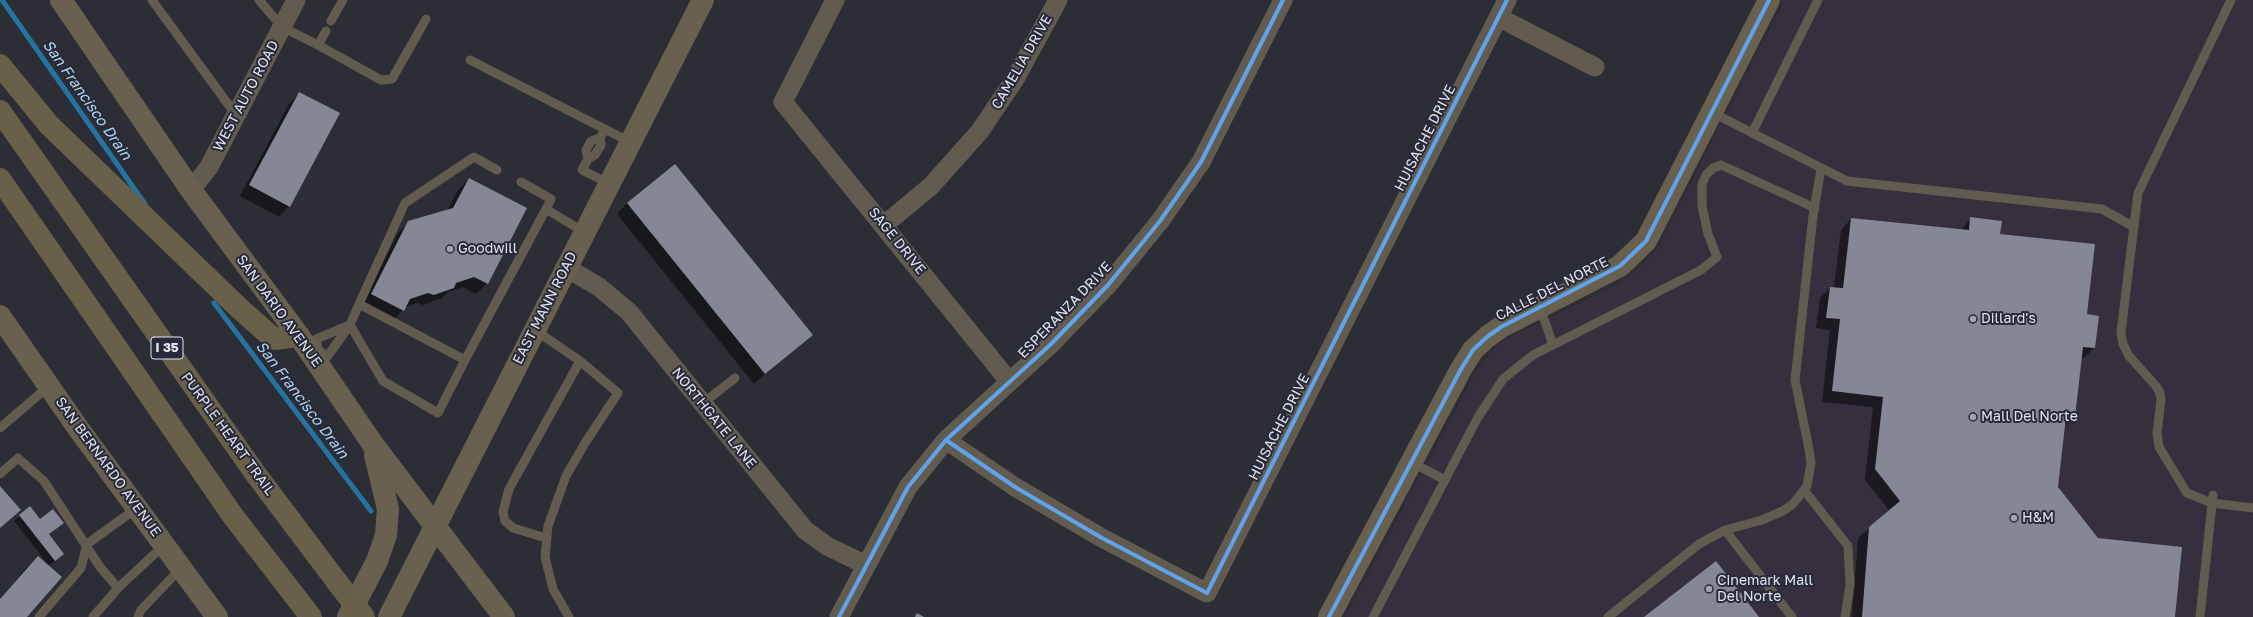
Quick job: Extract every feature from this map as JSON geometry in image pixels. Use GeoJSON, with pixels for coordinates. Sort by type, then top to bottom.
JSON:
{"type":"FeatureCollection","features":[{"type":"Feature","properties":{"kind":"highway"},"geometry":{"type":"LineString","coordinates":[[0,65],[49,125],[240,309],[274,339],[309,346]]}},
{"type":"Feature","properties":{"kind":"highway","name":"PURPLE HEART TRAIL"},"geometry":{"type":"LineString","coordinates":[[0,111],[255,474],[364,617]]}},
{"type":"Feature","properties":{"kind":"highway"},"geometry":{"type":"LineString","coordinates":[[0,179],[233,516],[311,617]]}},
{"type":"Feature","properties":{"kind":"street","name":"SAN DARIO AVENUE"},"geometry":{"type":"LineString","coordinates":[[61,0],[191,190],[309,346],[372,443],[504,617]]}},
{"type":"Feature","properties":{"kind":"street","name":"WEST AUTO ROAD"},"geometry":{"type":"LineString","coordinates":[[191,190],[209,167],[296,0]]}},
{"type":"Feature","properties":{"kind":"street","name":"EAST MANN ROAD"},"geometry":{"type":"LineString","coordinates":[[389,617],[565,267],[703,0]]}},
{"type":"Feature","properties":{"kind":"street","name":"SAGE DRIVE"},"geometry":{"type":"LineString","coordinates":[[835,0],[783,102],[884,225],[1009,382]]}},
{"type":"Feature","properties":{"kind":"street","name":"CAMELIA DRIVE"},"geometry":{"type":"LineString","coordinates":[[884,225],[931,186],[980,131],[1015,79],[1058,0]]}},
{"type":"Feature","properties":{"kind":"street","name":"ESPERANZA DRIVE"},"geometry":{"type":"LineString","coordinates":[[839,617],[908,487],[946,440],[1051,344],[1108,285],[1160,221],[1201,162],[1283,0]]}},
{"type":"Feature","properties":{"kind":"street","name":"HUISACHE DRIVE"},"geometry":{"type":"LineString","coordinates":[[946,440],[1015,487],[1102,538],[1207,593],[1507,0]]}},
{"type":"Feature","properties":{"kind":"street","name":"CALLE DEL NORTE"},"geometry":{"type":"LineString","coordinates":[[1334,615],[1411,462],[1473,350],[1501,327],[1620,266],[1646,241],[1713,113],[1769,0]]}},
{"type":"Feature","properties":{"kind":"street"},"geometry":{"type":"LineString","coordinates":[[1498,17],[1595,67]]}},
{"type":"Feature","properties":{"kind":"street","name":"NORTHGATE LANE"},"geometry":{"type":"LineString","coordinates":[[565,267],[599,287],[629,312],[805,530],[827,546],[866,565]]}},
{"type":"Feature","properties":{"kind":"street","name":"SAN BERNARDO AVENUE"},"geometry":{"type":"LineString","coordinates":[[0,316],[217,617]]}},
{"type":"Feature","properties":{"kind":"street"},"geometry":{"type":"LineString","coordinates":[[348,617],[377,561],[387,529],[388,509],[372,443]]}},
{"type":"Feature","properties":{"kind":"lane"},"geometry":{"type":"LineString","coordinates":[[152,0],[236,115]]}},
{"type":"Feature","properties":{"kind":"lane"},"geometry":{"type":"LineString","coordinates":[[259,0],[282,27],[381,80],[392,79],[426,19]]}},
{"type":"Feature","properties":{"kind":"lane"},"geometry":{"type":"LineString","coordinates":[[332,21],[343,0]]}},
{"type":"Feature","properties":{"kind":"lane"},"geometry":{"type":"LineString","coordinates":[[1752,134],[1818,0]]}},
{"type":"Feature","properties":{"kind":"lane"},"geometry":{"type":"LineString","coordinates":[[2231,0],[2138,193],[2121,323],[2123,344],[2129,356],[2156,386],[2160,393],[2161,400],[2157,432],[2159,448],[2187,493],[2253,508]]}},
{"type":"Feature","properties":{"kind":"lane"},"geometry":{"type":"LineString","coordinates":[[318,45],[326,31]]}},
{"type":"Feature","properties":{"kind":"lane"},"geometry":{"type":"LineString","coordinates":[[470,60],[630,142]]}},
{"type":"Feature","properties":{"kind":"lane"},"geometry":{"type":"LineString","coordinates":[[1713,113],[1847,181],[2102,209],[2134,227]]}},
{"type":"Feature","properties":{"kind":"lane"},"geometry":{"type":"LineString","coordinates":[[605,129],[600,138],[591,141],[586,150],[588,159],[582,170],[608,183]]}},
{"type":"Feature","properties":{"kind":"lane"},"geometry":{"type":"LineString","coordinates":[[350,325],[316,339],[309,346],[327,357],[350,325],[405,203],[474,157],[497,170]]}},
{"type":"Feature","properties":{"kind":"lane"},"geometry":{"type":"LineString","coordinates":[[1373,617],[1477,419],[1503,380],[1533,355],[1701,270],[1717,258],[1708,234],[1702,206],[1702,184],[1706,175],[1713,168],[1721,165],[1815,208]]}},
{"type":"Feature","properties":{"kind":"lane"},"geometry":{"type":"LineString","coordinates":[[1608,617],[1698,544],[1725,530],[1762,520],[1783,511],[1793,504],[1804,490],[1810,478],[1810,463],[1795,380],[1821,169]]}},
{"type":"Feature","properties":{"kind":"lane"},"geometry":{"type":"LineString","coordinates":[[350,325],[383,381],[438,413],[551,199],[521,182]]}},
{"type":"Feature","properties":{"kind":"lane"},"geometry":{"type":"LineString","coordinates":[[546,208],[584,232]]}},
{"type":"Feature","properties":{"kind":"lane"},"geometry":{"type":"LineString","coordinates":[[359,304],[465,360]]}},
{"type":"Feature","properties":{"kind":"lane"},"geometry":{"type":"LineString","coordinates":[[1540,307],[1553,345]]}},
{"type":"Feature","properties":{"kind":"lane"},"geometry":{"type":"LineString","coordinates":[[534,330],[580,361],[618,393],[585,443],[566,476],[548,526],[545,557],[553,589],[569,617]]}},
{"type":"Feature","properties":{"kind":"lane"},"geometry":{"type":"LineString","coordinates":[[546,538],[513,528],[505,521],[503,512],[509,489],[580,361]]}},
{"type":"Feature","properties":{"kind":"lane"},"geometry":{"type":"LineString","coordinates":[[702,404],[735,378]]}},
{"type":"Feature","properties":{"kind":"lane"},"geometry":{"type":"LineString","coordinates":[[0,428],[49,386]]}},
{"type":"Feature","properties":{"kind":"lane"},"geometry":{"type":"LineString","coordinates":[[0,474],[18,458],[44,481],[87,544],[100,567],[118,588]]}},
{"type":"Feature","properties":{"kind":"lane"},"geometry":{"type":"LineString","coordinates":[[1411,462],[1445,480]]}},
{"type":"Feature","properties":{"kind":"lane"},"geometry":{"type":"LineString","coordinates":[[1804,490],[1848,546],[1850,585],[1845,617]]}},
{"type":"Feature","properties":{"kind":"lane"},"geometry":{"type":"LineString","coordinates":[[2200,617],[2213,499]]}},
{"type":"Feature","properties":{"kind":"lane"},"geometry":{"type":"LineString","coordinates":[[39,617],[81,568],[87,544],[137,508]]}},
{"type":"Feature","properties":{"kind":"lane"},"geometry":{"type":"LineString","coordinates":[[1725,530],[1792,617]]}},
{"type":"Feature","properties":{"kind":"lane"},"geometry":{"type":"LineString","coordinates":[[93,617],[118,588],[164,545]]}},
{"type":"Feature","properties":{"kind":"lane"},"geometry":{"type":"LineString","coordinates":[[138,617],[141,610],[181,568]]}},
{"type":"Feature","properties":{"kind":"shaded area"},"geometry":{"type":"Polygon","coordinates":[[[1784,0],[2253,0],[2253,617],[1345,617],[1481,363],[1495,347],[1505,340],[1615,285],[1642,266],[1657,249],[1784,0]]]}},
{"type":"Feature","properties":{"kind":"building"},"geometry":{"type":"Polygon","coordinates":[[[299,92],[340,113],[290,207],[249,185],[299,92]]]}},
{"type":"Feature","properties":{"kind":"building"},"geometry":{"type":"Polygon","coordinates":[[[675,164],[813,335],[765,374],[627,203],[675,164]]]}},
{"type":"Feature","properties":{"kind":"building","name":"Goodwill"},"geometry":{"type":"Polygon","coordinates":[[[469,178],[527,208],[488,284],[474,277],[456,283],[454,288],[434,295],[428,293],[410,299],[404,311],[371,294],[408,221],[453,208],[469,178]]]}},
{"type":"Feature","properties":{"kind":"building","name":"Mall Del Norte"},"geometry":{"type":"Polygon","coordinates":[[[1970,217],[2002,221],[2000,234],[2095,244],[2087,314],[2099,316],[2095,348],[2083,347],[2075,417],[2066,417],[2058,487],[2098,538],[2182,547],[2175,617],[1862,617],[1869,527],[1900,501],[1875,469],[1883,397],[1832,391],[1840,319],[1826,318],[1830,287],[1843,288],[1851,218],[1969,230],[1970,217]]]}},
{"type":"Feature","properties":{"kind":"building"},"geometry":{"type":"Polygon","coordinates":[[[0,486],[21,510],[0,528],[0,486]]]}},
{"type":"Feature","properties":{"kind":"building"},"geometry":{"type":"Polygon","coordinates":[[[30,506],[40,519],[53,509],[64,523],[49,534],[64,554],[55,561],[19,515],[30,506]]]}},
{"type":"Feature","properties":{"kind":"building"},"geometry":{"type":"Polygon","coordinates":[[[38,556],[62,577],[27,617],[0,617],[0,599],[38,556]]]}},
{"type":"Feature","properties":{"kind":"building","name":"Cinemark Mall Del Norte"},"geometry":{"type":"Polygon","coordinates":[[[1716,561],[1759,617],[1644,617],[1716,561]]]}},
{"type":"Feature","properties":{"kind":"building"},"geometry":{"type":"Polygon","coordinates":[[[917,613],[924,617],[915,617],[917,613]]]}},
{"type":"Feature","properties":{"kind":"waterway","name":"San Francisco Drain"},"geometry":{"type":"LineString","coordinates":[[2,0],[145,204]]}},
{"type":"Feature","properties":{"kind":"waterway","name":"San Francisco Drain"},"geometry":{"type":"LineString","coordinates":[[214,303],[371,511]]}},
{"type":"Feature","properties":{"kind":"cycle path"},"geometry":{"type":"LineString","coordinates":[[839,617],[908,487],[946,440],[1051,344],[1108,285],[1160,221],[1201,162],[1283,0]]}},
{"type":"Feature","properties":{"kind":"cycle path"},"geometry":{"type":"LineString","coordinates":[[946,440],[1015,487],[1102,538],[1207,593],[1507,0]]}},
{"type":"Feature","properties":{"kind":"cycle path"},"geometry":{"type":"LineString","coordinates":[[1329,617],[1461,369],[1473,350],[1501,327],[1620,266],[1646,241],[1769,0]]}},
{"type":"Feature","properties":{"kind":"place","name":"Goodwill"},"geometry":{"type":"Point","coordinates":[450,249]}},
{"type":"Feature","properties":{"kind":"place","name":"Dillard's"},"geometry":{"type":"Point","coordinates":[1973,319]}},
{"type":"Feature","properties":{"kind":"place","name":"Mall Del Norte"},"geometry":{"type":"Point","coordinates":[1973,417]}},
{"type":"Feature","properties":{"kind":"place","name":"H&M"},"geometry":{"type":"Point","coordinates":[2014,518]}},
{"type":"Feature","properties":{"kind":"place","name":"Cinemark Mall Del Norte"},"geometry":{"type":"Point","coordinates":[1709,589]}}]}
